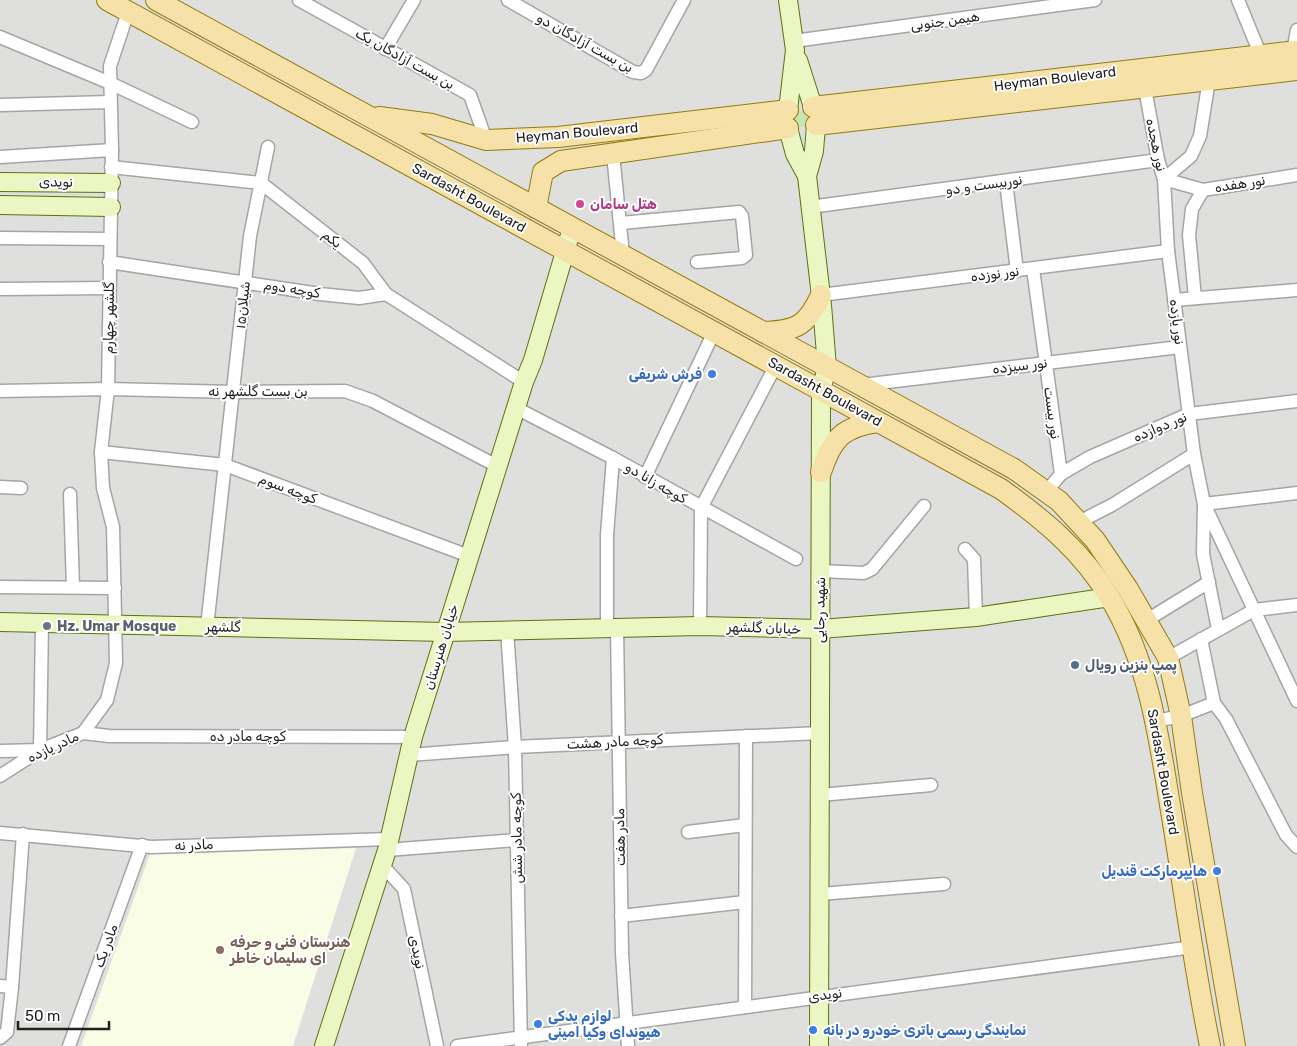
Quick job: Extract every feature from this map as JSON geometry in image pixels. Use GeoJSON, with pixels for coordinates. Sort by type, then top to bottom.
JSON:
{"type":"FeatureCollection","features":[{"type":"Feature","properties":{"kind":"main road","name":"Sardasht Boulevard"},"geometry":{"type":"LineString","coordinates":[[107,0],[1001,489],[1043,519],[1080,556],[1110,597],[1133,643],[1156,721],[1210,1046]]}},
{"type":"Feature","properties":{"kind":"main road","name":"Sardasht Boulevard"},"geometry":{"type":"LineString","coordinates":[[156,0],[1014,469],[1046,492],[1080,522],[1095,540],[1147,620],[1168,658],[1181,716],[1192,793],[1235,1046]]}},
{"type":"Feature","properties":{"kind":"main road","name":"Heyman Boulevard"},"geometry":{"type":"LineString","coordinates":[[814,116],[1261,56],[1296,58]]}},
{"type":"Feature","properties":{"kind":"main road","name":"Heyman Boulevard"},"geometry":{"type":"LineString","coordinates":[[814,116],[1145,88],[1208,80],[1296,58]]}},
{"type":"Feature","properties":{"kind":"main road","name":"Heyman Boulevard"},"geometry":{"type":"LineString","coordinates":[[368,116],[432,124],[486,140],[558,137],[788,119]]}},
{"type":"Feature","properties":{"kind":"main road","name":"Heyman Boulevard"},"geometry":{"type":"LineString","coordinates":[[536,208],[543,172],[561,161],[613,154],[788,119]]}},
{"type":"Feature","properties":{"kind":"main road"},"geometry":{"type":"LineString","coordinates":[[763,332],[781,332],[799,327],[814,312],[821,296]]}},
{"type":"Feature","properties":{"kind":"main road"},"geometry":{"type":"LineString","coordinates":[[821,472],[839,436],[863,424],[877,422]]}},
{"type":"Feature","properties":{"kind":"street","name":"بن بست آزادگان یک"},"geometry":{"type":"LineString","coordinates":[[299,0],[470,95],[486,140]]}},
{"type":"Feature","properties":{"kind":"street"},"geometry":{"type":"LineString","coordinates":[[385,49],[414,0]]}},
{"type":"Feature","properties":{"kind":"street","name":"بن بست آزادگان دو"},"geometry":{"type":"LineString","coordinates":[[508,0],[633,72],[641,73],[646,70],[684,0]]}},
{"type":"Feature","properties":{"kind":"street"},"geometry":{"type":"LineString","coordinates":[[788,0],[795,46],[814,116]]}},
{"type":"Feature","properties":{"kind":"street","name":"هیمن جنوبی"},"geometry":{"type":"LineString","coordinates":[[795,46],[1042,4],[1096,0]]}},
{"type":"Feature","properties":{"kind":"street"},"geometry":{"type":"LineString","coordinates":[[1238,0],[1261,56]]}},
{"type":"Feature","properties":{"kind":"street","name":"گلشهر چهارم"},"geometry":{"type":"LineString","coordinates":[[116,625],[113,528],[103,488],[100,452],[108,389],[112,150],[109,102],[110,66],[128,12]]}},
{"type":"Feature","properties":{"kind":"street"},"geometry":{"type":"LineString","coordinates":[[1296,58],[1297,30]]}},
{"type":"Feature","properties":{"kind":"street"},"geometry":{"type":"LineString","coordinates":[[0,37],[110,82],[192,122]]}},
{"type":"Feature","properties":{"kind":"street"},"geometry":{"type":"LineString","coordinates":[[788,119],[795,46]]}},
{"type":"Feature","properties":{"kind":"street","name":"نور هجده"},"geometry":{"type":"LineString","coordinates":[[1145,88],[1158,160],[1164,179],[1191,156],[1200,136],[1208,80]]}},
{"type":"Feature","properties":{"kind":"street"},"geometry":{"type":"LineString","coordinates":[[0,105],[109,102]]}},
{"type":"Feature","properties":{"kind":"street"},"geometry":{"type":"LineString","coordinates":[[788,119],[804,106],[814,116]]}},
{"type":"Feature","properties":{"kind":"street"},"geometry":{"type":"LineString","coordinates":[[788,119],[802,130],[814,116]]}},
{"type":"Feature","properties":{"kind":"street","name":"شهید رجایی"},"geometry":{"type":"LineString","coordinates":[[807,176],[814,151],[814,116]]}},
{"type":"Feature","properties":{"kind":"street","name":"شهید رجایی"},"geometry":{"type":"LineString","coordinates":[[788,119],[796,154],[807,176],[827,367],[821,391],[820,1046]]}},
{"type":"Feature","properties":{"kind":"street","name":"شیلان۱۵"},"geometry":{"type":"LineString","coordinates":[[207,627],[250,236],[268,147]]}},
{"type":"Feature","properties":{"kind":"street"},"geometry":{"type":"LineString","coordinates":[[0,157],[112,150]]}},
{"type":"Feature","properties":{"kind":"street"},"geometry":{"type":"LineString","coordinates":[[613,154],[623,255]]}},
{"type":"Feature","properties":{"kind":"street","name":"نوربیست و دو"},"geometry":{"type":"LineString","coordinates":[[810,207],[1158,160]]}},
{"type":"Feature","properties":{"kind":"street"},"geometry":{"type":"LineString","coordinates":[[111,175],[260,182]]}},
{"type":"Feature","properties":{"kind":"street","name":"نویدی"},"geometry":{"type":"LineString","coordinates":[[0,182],[111,175]]}},
{"type":"Feature","properties":{"kind":"street","name":"نور هفده"},"geometry":{"type":"LineString","coordinates":[[1195,298],[1189,235],[1192,209],[1203,190],[1297,175]]}},
{"type":"Feature","properties":{"kind":"street"},"geometry":{"type":"LineString","coordinates":[[1164,179],[1203,190]]}},
{"type":"Feature","properties":{"kind":"street","name":"نور یازده"},"geometry":{"type":"LineString","coordinates":[[1164,179],[1168,251],[1174,300],[1194,454],[1204,504]]}},
{"type":"Feature","properties":{"kind":"street","name":"یکم"},"geometry":{"type":"LineString","coordinates":[[260,182],[363,263],[386,294],[524,382]]}},
{"type":"Feature","properties":{"kind":"street"},"geometry":{"type":"LineString","coordinates":[[1006,182],[1017,271]]}},
{"type":"Feature","properties":{"kind":"street","name":"نویدی"},"geometry":{"type":"LineString","coordinates":[[0,205],[110,207]]}},
{"type":"Feature","properties":{"kind":"street"},"geometry":{"type":"LineString","coordinates":[[621,223],[739,212],[742,216],[746,255],[742,258],[697,262]]}},
{"type":"Feature","properties":{"kind":"street","name":"خیابان هنرستان"},"geometry":{"type":"LineString","coordinates":[[324,1046],[386,851],[413,737],[497,466],[533,360],[572,228]]}},
{"type":"Feature","properties":{"kind":"street"},"geometry":{"type":"LineString","coordinates":[[0,238],[110,239]]}},
{"type":"Feature","properties":{"kind":"street","name":"نور نوزده"},"geometry":{"type":"LineString","coordinates":[[821,296],[1168,251]]}},
{"type":"Feature","properties":{"kind":"street","name":"کوچه دوم"},"geometry":{"type":"LineString","coordinates":[[109,262],[245,281],[320,294],[359,298],[386,294]]}},
{"type":"Feature","properties":{"kind":"street","name":"نور بیست"},"geometry":{"type":"LineString","coordinates":[[1033,269],[1061,474]]}},
{"type":"Feature","properties":{"kind":"street"},"geometry":{"type":"LineString","coordinates":[[0,289],[109,288]]}},
{"type":"Feature","properties":{"kind":"street"},"geometry":{"type":"LineString","coordinates":[[1174,300],[1297,290]]}},
{"type":"Feature","properties":{"kind":"street"},"geometry":{"type":"LineString","coordinates":[[645,478],[714,332]]}},
{"type":"Feature","properties":{"kind":"street","name":"نور سیزده"},"geometry":{"type":"LineString","coordinates":[[860,385],[1180,347]]}},
{"type":"Feature","properties":{"kind":"street"},"geometry":{"type":"LineString","coordinates":[[700,626],[701,508],[776,365]]}},
{"type":"Feature","properties":{"kind":"street","name":"بن بست گلشهر نه"},"geometry":{"type":"LineString","coordinates":[[0,391],[108,389],[234,392],[345,391],[359,395],[497,466]]}},
{"type":"Feature","properties":{"kind":"street","name":"نور دوازده"},"geometry":{"type":"LineString","coordinates":[[1061,474],[1090,456],[1189,414],[1297,401]]}},
{"type":"Feature","properties":{"kind":"street","name":"کوچه زانا دو"},"geometry":{"type":"LineString","coordinates":[[516,408],[613,458],[645,478],[796,559]]}},
{"type":"Feature","properties":{"kind":"street","name":"کوچه سوم"},"geometry":{"type":"LineString","coordinates":[[100,452],[225,465],[469,556]]}},
{"type":"Feature","properties":{"kind":"street"},"geometry":{"type":"LineString","coordinates":[[1080,522],[1112,505],[1194,454]]}},
{"type":"Feature","properties":{"kind":"street","name":"مادر هفت"},"geometry":{"type":"LineString","coordinates":[[613,458],[607,535],[619,742],[622,916],[628,1046]]}},
{"type":"Feature","properties":{"kind":"street"},"geometry":{"type":"LineString","coordinates":[[1046,492],[1061,474]]}},
{"type":"Feature","properties":{"kind":"street"},"geometry":{"type":"LineString","coordinates":[[0,487],[21,488]]}},
{"type":"Feature","properties":{"kind":"street"},"geometry":{"type":"LineString","coordinates":[[1204,504],[1297,493]]}},
{"type":"Feature","properties":{"kind":"street"},"geometry":{"type":"LineString","coordinates":[[70,494],[73,587]]}},
{"type":"Feature","properties":{"kind":"street"},"geometry":{"type":"LineString","coordinates":[[1204,504],[1203,554],[1218,629]]}},
{"type":"Feature","properties":{"kind":"street"},"geometry":{"type":"LineString","coordinates":[[1204,504],[1297,701]]}},
{"type":"Feature","properties":{"kind":"street"},"geometry":{"type":"LineString","coordinates":[[821,571],[864,572],[872,569],[924,506]]}},
{"type":"Feature","properties":{"kind":"street"},"geometry":{"type":"LineString","coordinates":[[965,549],[974,559],[976,617]]}},
{"type":"Feature","properties":{"kind":"street"},"geometry":{"type":"LineString","coordinates":[[1147,620],[1209,582]]}},
{"type":"Feature","properties":{"kind":"street"},"geometry":{"type":"LineString","coordinates":[[0,587],[115,588]]}},
{"type":"Feature","properties":{"kind":"street","name":"خیابان گلشهر"},"geometry":{"type":"LineString","coordinates":[[445,632],[700,626],[820,629],[976,617],[1110,597]]}},
{"type":"Feature","properties":{"kind":"street"},"geometry":{"type":"LineString","coordinates":[[1168,658],[1254,610],[1297,605]]}},
{"type":"Feature","properties":{"kind":"street","name":"گلشهر"},"geometry":{"type":"LineString","coordinates":[[0,622],[445,632]]}},
{"type":"Feature","properties":{"kind":"street"},"geometry":{"type":"LineString","coordinates":[[0,751],[40,750],[42,623]]}},
{"type":"Feature","properties":{"kind":"street","name":"مادر یازده"},"geometry":{"type":"LineString","coordinates":[[0,776],[40,750],[83,733],[108,700],[116,663],[116,625]]}},
{"type":"Feature","properties":{"kind":"street","name":"کوچه مادر شش"},"geometry":{"type":"LineString","coordinates":[[507,630],[515,747],[521,1042]]}},
{"type":"Feature","properties":{"kind":"street"},"geometry":{"type":"LineString","coordinates":[[1201,639],[1214,703],[1226,719],[1286,835],[1296,844]]}},
{"type":"Feature","properties":{"kind":"street"},"geometry":{"type":"LineString","coordinates":[[1156,721],[1181,716],[1214,703]]}},
{"type":"Feature","properties":{"kind":"street","name":"کوچه مادر ده"},"geometry":{"type":"LineString","coordinates":[[83,733],[109,736],[413,737]]}},
{"type":"Feature","properties":{"kind":"street","name":"کوچه مادر هشت"},"geometry":{"type":"LineString","coordinates":[[409,754],[515,747],[820,733]]}},
{"type":"Feature","properties":{"kind":"street"},"geometry":{"type":"LineString","coordinates":[[745,1007],[746,736]]}},
{"type":"Feature","properties":{"kind":"street"},"geometry":{"type":"LineString","coordinates":[[820,796],[931,785]]}},
{"type":"Feature","properties":{"kind":"street"},"geometry":{"type":"LineString","coordinates":[[688,832],[745,824]]}},
{"type":"Feature","properties":{"kind":"street","name":"مادر نه"},"geometry":{"type":"LineString","coordinates":[[0,833],[152,847],[386,851],[517,840]]}},
{"type":"Feature","properties":{"kind":"street"},"geometry":{"type":"LineString","coordinates":[[4,1035],[6,986],[23,834]]}},
{"type":"Feature","properties":{"kind":"street","name":"مادر یک"},"geometry":{"type":"LineString","coordinates":[[69,1046],[142,845]]}},
{"type":"Feature","properties":{"kind":"street","name":"نویدی"},"geometry":{"type":"LineString","coordinates":[[386,851],[404,889],[437,1046]]}},
{"type":"Feature","properties":{"kind":"street"},"geometry":{"type":"LineString","coordinates":[[820,894],[944,884]]}},
{"type":"Feature","properties":{"kind":"street"},"geometry":{"type":"LineString","coordinates":[[622,916],[745,902]]}},
{"type":"Feature","properties":{"kind":"street","name":"نویدی"},"geometry":{"type":"LineString","coordinates":[[457,1046],[521,1042],[627,1024],[819,996],[1193,947]]}},
{"type":"Feature","properties":{"kind":"shaded area"},"geometry":{"type":"Polygon","coordinates":[[[0,0],[1297,0],[1297,1046],[0,1046],[0,0]]]}},
{"type":"Feature","properties":{"kind":"shaded area","name":"هنرستان فنی و حرفه ای سلیمان خاطر"},"geometry":{"type":"Polygon","coordinates":[[[356,848],[293,1046],[81,1046],[150,854],[356,848]]]}},
{"type":"Feature","properties":{"kind":"green space"},"geometry":{"type":"Polygon","coordinates":[[[797,111],[808,111],[814,118],[809,125],[800,127],[791,123],[792,114],[797,111]]]}},
{"type":"Feature","properties":{"kind":"place","name":"هتل سامان"},"geometry":{"type":"Point","coordinates":[580,204]}},
{"type":"Feature","properties":{"kind":"place","name":"فرش شریفی"},"geometry":{"type":"Point","coordinates":[712,374]}},
{"type":"Feature","properties":{"kind":"place","name":"Hz. Umar Mosque"},"geometry":{"type":"Point","coordinates":[47,626]}},
{"type":"Feature","properties":{"kind":"place","name":"پمپ بنزین رویال"},"geometry":{"type":"Point","coordinates":[1075,665]}},
{"type":"Feature","properties":{"kind":"place","name":"هایپرمارکت قندیل"},"geometry":{"type":"Point","coordinates":[1217,871]}},
{"type":"Feature","properties":{"kind":"place","name":"هنرستان فنی و حرفه ای سلیمان خاطر"},"geometry":{"type":"Point","coordinates":[220,950]}},
{"type":"Feature","properties":{"kind":"place","name":"لوازم یدکى هیونداى وکیا امینى"},"geometry":{"type":"Point","coordinates":[538,1024]}},
{"type":"Feature","properties":{"kind":"place","name":"نمایندگی رسمی باتری خودرو در بانه"},"geometry":{"type":"Point","coordinates":[813,1030]}}]}
